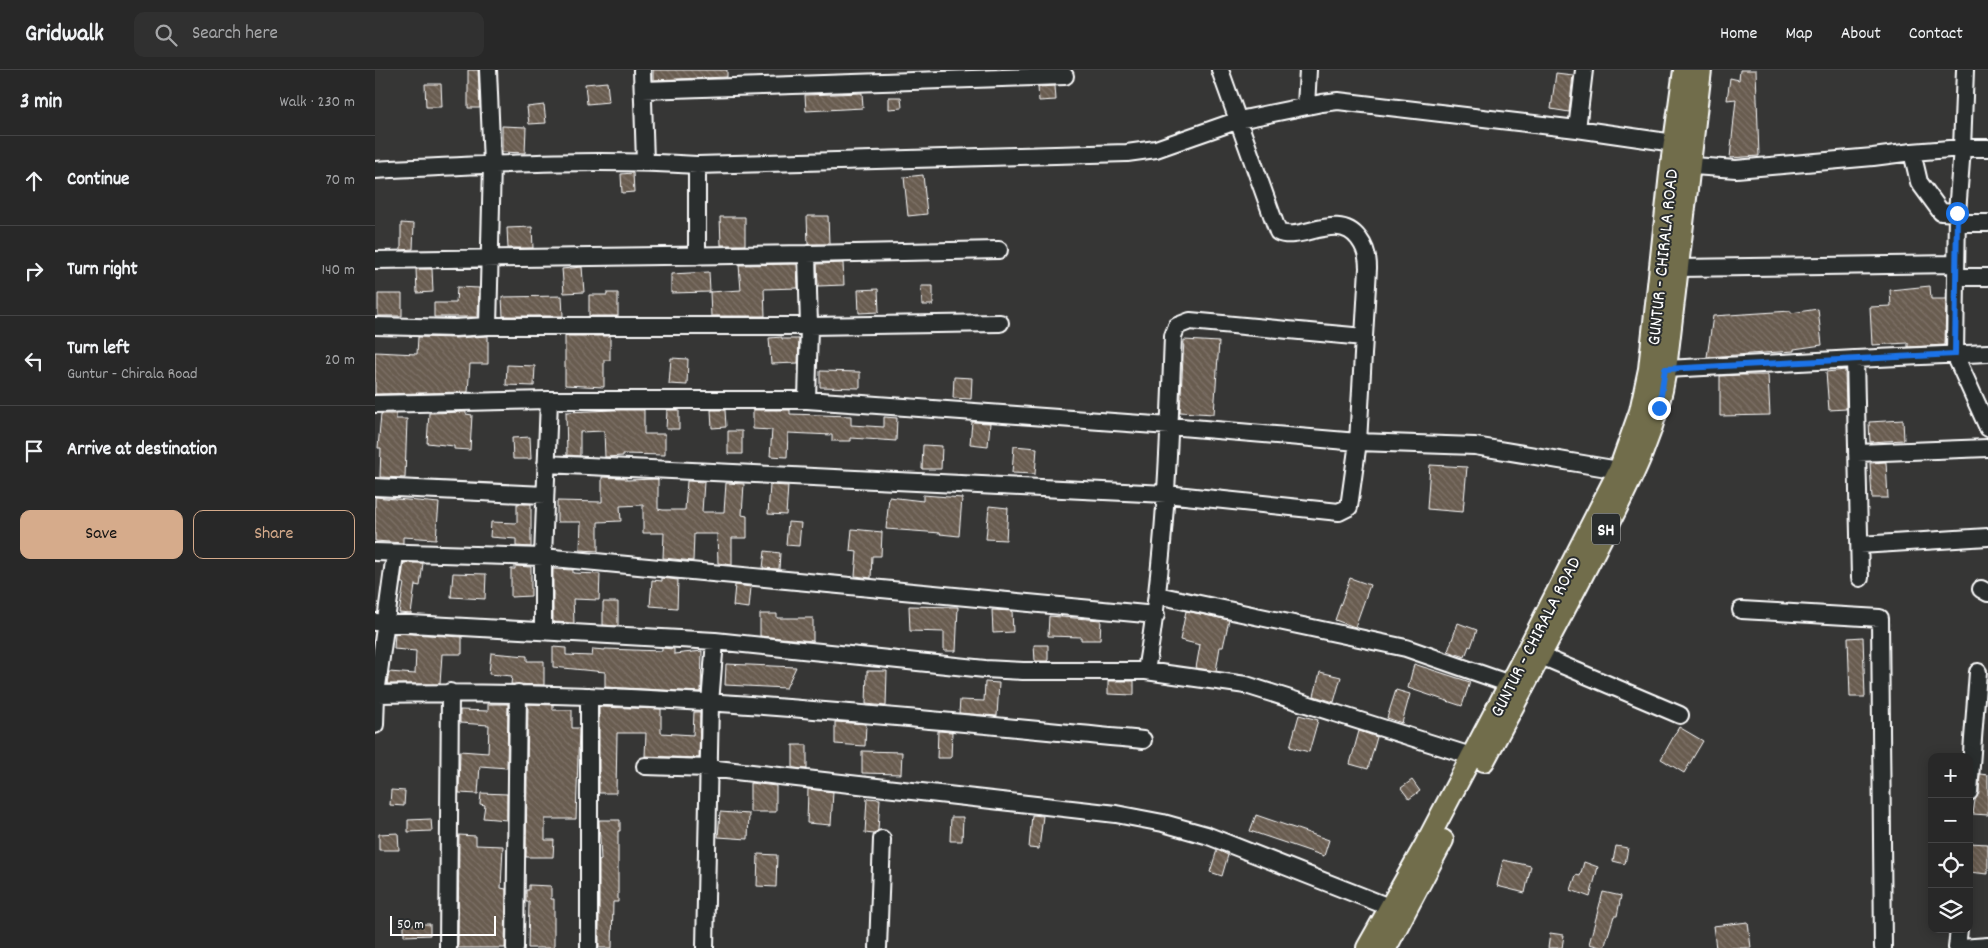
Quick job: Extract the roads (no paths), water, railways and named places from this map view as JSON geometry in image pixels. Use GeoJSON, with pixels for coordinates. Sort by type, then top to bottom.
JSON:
{"type":"FeatureCollection","features":[{"type":"Feature","properties":{"kind":"main road","name":"GUNTUR - CHIRALA ROAD"},"geometry":{"type":"LineString","coordinates":[[1386,948],[1541,656],[1641,460],[1659,408],[1678,268],[1680,165],[1674,143],[1684,70]]}},
{"type":"Feature","properties":{"kind":"main road","name":"GUNTUR - CHIRALA ROAD"},"geometry":{"type":"LineString","coordinates":[[1367,948],[1424,847],[1510,684],[1619,470],[1639,412],[1649,369],[1680,165],[1701,70]]}},
{"type":"Feature","properties":{"kind":"street"},"geometry":{"type":"LineString","coordinates":[[488,70],[491,164],[491,259],[488,326]]}},
{"type":"Feature","properties":{"kind":"street"},"geometry":{"type":"LineString","coordinates":[[642,70],[645,162]]}},
{"type":"Feature","properties":{"kind":"street"},"geometry":{"type":"LineString","coordinates":[[546,464],[1166,494],[1339,512],[1349,507],[1358,442],[1368,258],[1364,246],[1356,234],[1347,228],[1337,227],[1289,234],[1278,232],[1220,70]]}},
{"type":"Feature","properties":{"kind":"street"},"geometry":{"type":"LineString","coordinates":[[1306,106],[1308,70]]}},
{"type":"Feature","properties":{"kind":"street"},"geometry":{"type":"LineString","coordinates":[[1577,129],[1584,70]]}},
{"type":"Feature","properties":{"kind":"street"},"geometry":{"type":"LineString","coordinates":[[1965,70],[1956,271],[1955,354],[1988,428]]}},
{"type":"Feature","properties":{"kind":"street"},"geometry":{"type":"LineString","coordinates":[[643,90],[1065,76]]}},
{"type":"Feature","properties":{"kind":"street"},"geometry":{"type":"LineString","coordinates":[[375,170],[491,164],[645,162],[697,165],[1127,153],[1156,149],[1239,120],[1330,101],[1368,103],[1674,143]]}},
{"type":"Feature","properties":{"kind":"street"},"geometry":{"type":"LineString","coordinates":[[1680,165],[1736,169],[1912,152],[1988,148]]}},
{"type":"Feature","properties":{"kind":"street"},"geometry":{"type":"LineString","coordinates":[[1912,152],[1919,182],[1941,212],[1958,218],[1988,223]]}},
{"type":"Feature","properties":{"kind":"street"},"geometry":{"type":"LineString","coordinates":[[697,165],[697,256]]}},
{"type":"Feature","properties":{"kind":"street"},"geometry":{"type":"LineString","coordinates":[[375,260],[999,250]]}},
{"type":"Feature","properties":{"kind":"street"},"geometry":{"type":"LineString","coordinates":[[807,254],[809,326],[807,400]]}},
{"type":"Feature","properties":{"kind":"street"},"geometry":{"type":"LineString","coordinates":[[1678,268],[1956,271],[1988,277]]}},
{"type":"Feature","properties":{"kind":"street"},"geometry":{"type":"LineString","coordinates":[[1147,671],[1156,615],[1166,494],[1173,336],[1177,326],[1183,322],[1190,321],[1364,337]]}},
{"type":"Feature","properties":{"kind":"street"},"geometry":{"type":"LineString","coordinates":[[375,326],[455,328],[488,326],[999,324]]}},
{"type":"Feature","properties":{"kind":"street"},"geometry":{"type":"LineString","coordinates":[[1665,369],[1988,353]]}},
{"type":"Feature","properties":{"kind":"street"},"geometry":{"type":"LineString","coordinates":[[1855,359],[1860,578]]}},
{"type":"Feature","properties":{"kind":"street"},"geometry":{"type":"LineString","coordinates":[[375,404],[549,400],[807,400],[1169,426],[1358,442],[1475,446],[1619,470]]}},
{"type":"Feature","properties":{"kind":"street"},"geometry":{"type":"LineString","coordinates":[[543,630],[543,557],[549,400]]}},
{"type":"Feature","properties":{"kind":"street"},"geometry":{"type":"LineString","coordinates":[[1857,453],[1988,448]]}},
{"type":"Feature","properties":{"kind":"street"},"geometry":{"type":"LineString","coordinates":[[375,487],[545,496]]}},
{"type":"Feature","properties":{"kind":"street"},"geometry":{"type":"LineString","coordinates":[[1860,545],[1988,538]]}},
{"type":"Feature","properties":{"kind":"street"},"geometry":{"type":"LineString","coordinates":[[375,552],[543,557],[1156,615]]}},
{"type":"Feature","properties":{"kind":"street"},"geometry":{"type":"LineString","coordinates":[[375,725],[380,622],[395,554]]}},
{"type":"Feature","properties":{"kind":"street"},"geometry":{"type":"LineString","coordinates":[[1157,595],[1406,648],[1510,684]]}},
{"type":"Feature","properties":{"kind":"street"},"geometry":{"type":"LineString","coordinates":[[1741,610],[1880,618],[1883,948]]}},
{"type":"Feature","properties":{"kind":"street"},"geometry":{"type":"LineString","coordinates":[[380,622],[715,641],[985,669],[1023,671],[1147,671],[1246,685],[1471,756]]}},
{"type":"Feature","properties":{"kind":"street"},"geometry":{"type":"LineString","coordinates":[[705,948],[710,703],[715,641]]}},
{"type":"Feature","properties":{"kind":"street"},"geometry":{"type":"LineString","coordinates":[[1541,656],[1680,715]]}},
{"type":"Feature","properties":{"kind":"street"},"geometry":{"type":"LineString","coordinates":[[1972,753],[1979,672]]}},
{"type":"Feature","properties":{"kind":"street"},"geometry":{"type":"LineString","coordinates":[[376,699],[449,692],[589,696],[920,719],[1143,740]]}},
{"type":"Feature","properties":{"kind":"street"},"geometry":{"type":"LineString","coordinates":[[448,948],[449,692]]}},
{"type":"Feature","properties":{"kind":"street"},"geometry":{"type":"LineString","coordinates":[[515,948],[518,693]]}},
{"type":"Feature","properties":{"kind":"street"},"geometry":{"type":"LineString","coordinates":[[589,696],[589,948]]}},
{"type":"Feature","properties":{"kind":"street"},"geometry":{"type":"LineString","coordinates":[[645,766],[708,768],[1116,814],[1163,823],[1206,835],[1389,907]]}},
{"type":"Feature","properties":{"kind":"street"},"geometry":{"type":"LineString","coordinates":[[878,948],[882,839]]}},
{"type":"Feature","properties":{"kind":"street"},"geometry":{"type":"LineString","coordinates":[[1959,933],[1959,948],[1988,946]]}}]}
